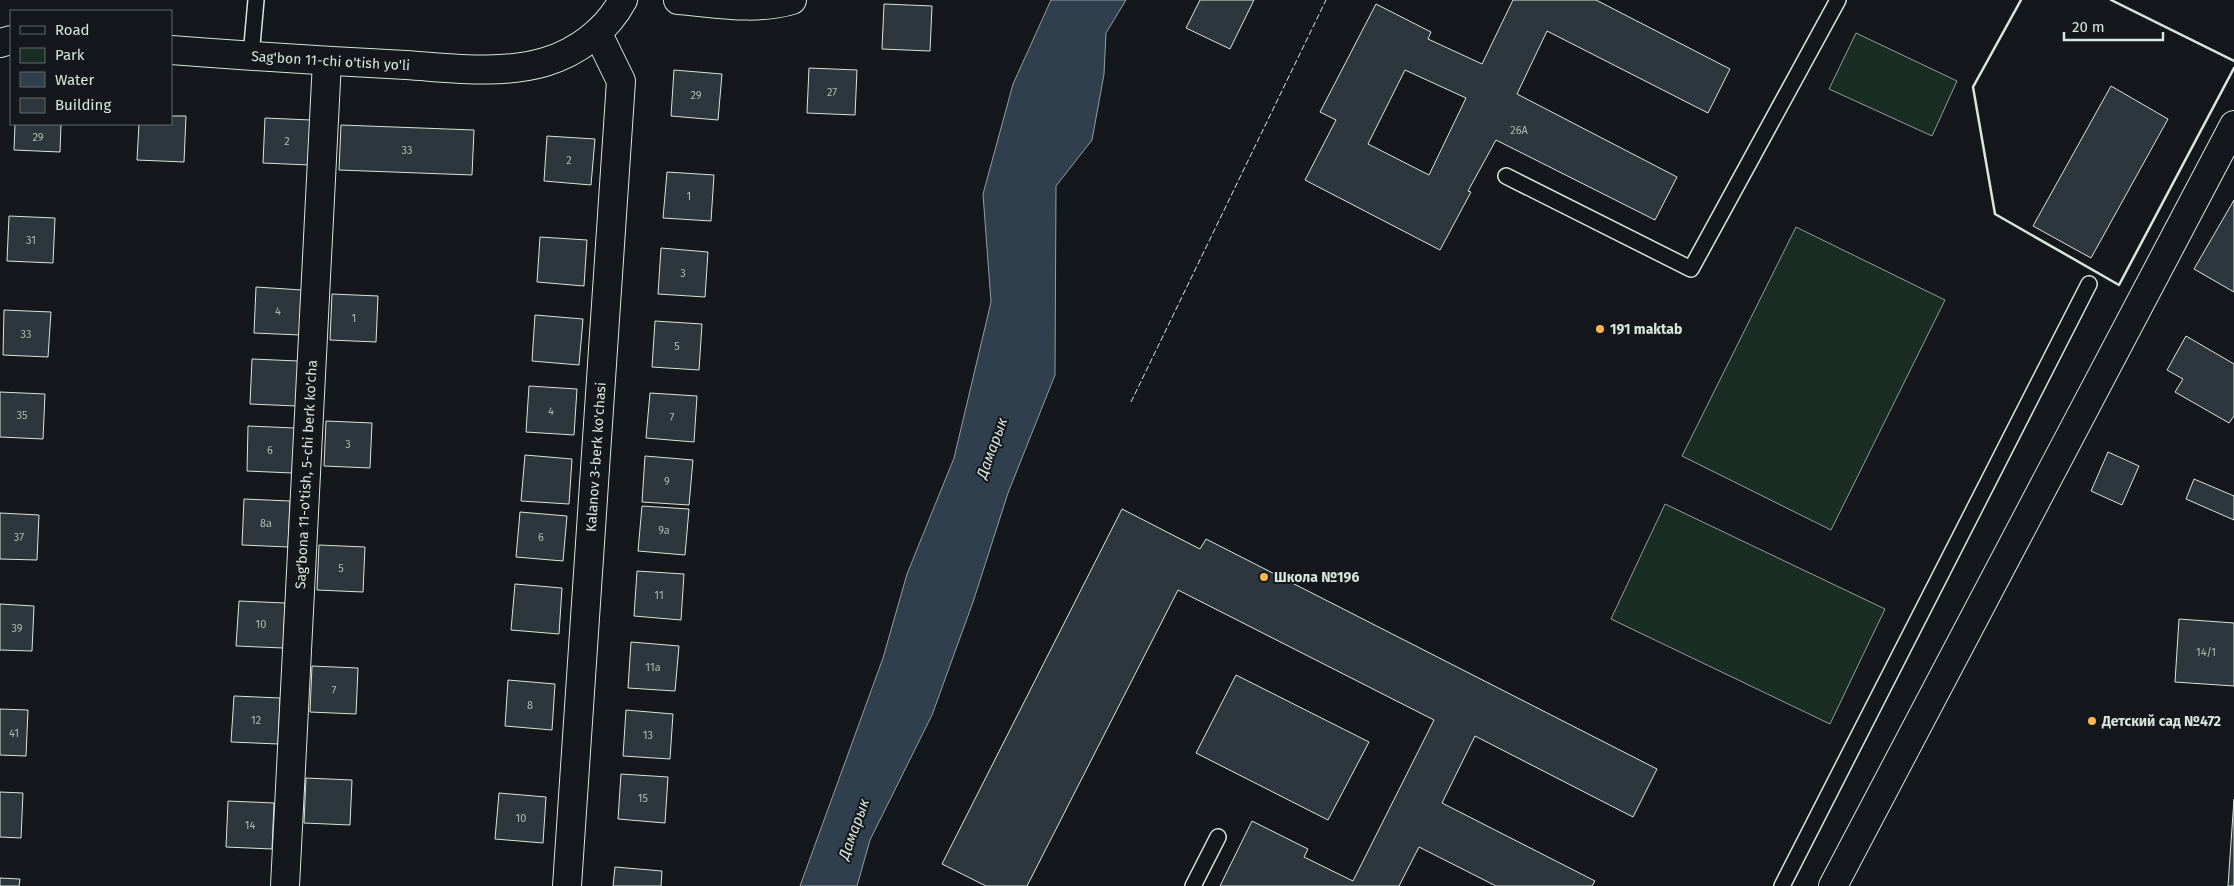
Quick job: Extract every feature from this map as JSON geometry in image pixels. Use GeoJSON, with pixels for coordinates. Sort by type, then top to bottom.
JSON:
{"type":"FeatureCollection","features":[{"type":"Feature","properties":{"kind":"street","name":"Sag'bon 11-chi o'tish yo'li"},"geometry":{"type":"LineString","coordinates":[[172,50],[491,70],[518,68],[545,62],[572,51],[598,34],[618,10],[623,0]]}},
{"type":"Feature","properties":{"kind":"street"},"geometry":{"type":"LineString","coordinates":[[678,0],[746,6],[792,0]]}},
{"type":"Feature","properties":{"kind":"street","name":"Kalanov 3-berk ko'chasi"},"geometry":{"type":"LineString","coordinates":[[567,886],[621,81],[598,34]]}},
{"type":"Feature","properties":{"kind":"street","name":"Sag'bona 11-o'tish, 5-chi berk ko'cha"},"geometry":{"type":"LineString","coordinates":[[285,886],[327,61]]}},
{"type":"Feature","properties":{"kind":"street"},"geometry":{"type":"LineString","coordinates":[[1833,886],[2234,124]]}},
{"type":"Feature","properties":{"kind":"lane"},"geometry":{"type":"LineString","coordinates":[[251,56],[256,0]]}},
{"type":"Feature","properties":{"kind":"lane"},"geometry":{"type":"LineString","coordinates":[[1506,176],[1691,269],[1838,0]]}},
{"type":"Feature","properties":{"kind":"lane"},"geometry":{"type":"LineString","coordinates":[[1782,886],[2089,284]]}},
{"type":"Feature","properties":{"kind":"lane"},"geometry":{"type":"LineString","coordinates":[[1194,886],[1218,837]]}},
{"type":"Feature","properties":{"kind":"green space"},"geometry":{"type":"Polygon","coordinates":[[[1856,33],[1957,81],[1932,136],[1829,89],[1856,33]]]}},
{"type":"Feature","properties":{"kind":"green space"},"geometry":{"type":"Polygon","coordinates":[[[1796,227],[1945,300],[1831,530],[1682,456],[1796,227]]]}},
{"type":"Feature","properties":{"kind":"green space"},"geometry":{"type":"Polygon","coordinates":[[[1665,504],[1885,609],[1830,724],[1611,619],[1665,504]]]}},
{"type":"Feature","properties":{"kind":"water","name":"Дамарык"},"geometry":{"type":"Polygon","coordinates":[[[1051,0],[1126,0],[1106,33],[1104,74],[1092,140],[1056,186],[1055,375],[1008,493],[973,602],[932,715],[870,840],[857,886],[800,886],[883,658],[907,574],[954,458],[991,302],[983,194],[1013,84],[1051,0]]]}},
{"type":"Feature","properties":{"kind":"building"},"geometry":{"type":"Polygon","coordinates":[[[1200,0],[1254,0],[1230,49],[1186,28],[1200,0]]]}},
{"type":"Feature","properties":{"kind":"building"},"geometry":{"type":"Polygon","coordinates":[[[1513,0],[1596,0],[1730,69],[1708,113],[1547,31],[1517,94],[1677,177],[1655,220],[1496,140],[1468,191],[1471,192],[1440,250],[1305,180],[1336,120],[1320,112],[1376,4],[1431,32],[1428,39],[1482,64],[1513,0]],[[1405,70],[1368,144],[1429,175],[1466,98],[1405,70]]]}},
{"type":"Feature","properties":{"kind":"building"},"geometry":{"type":"Polygon","coordinates":[[[884,4],[932,6],[930,51],[882,49],[884,4]]]}},
{"type":"Feature","properties":{"kind":"building"},"geometry":{"type":"Polygon","coordinates":[[[809,68],[857,70],[855,115],[807,113],[809,68]]]}},
{"type":"Feature","properties":{"kind":"building"},"geometry":{"type":"Polygon","coordinates":[[[674,70],[722,74],[718,120],[671,116],[674,70]]]}},
{"type":"Feature","properties":{"kind":"building"},"geometry":{"type":"Polygon","coordinates":[[[2111,86],[2168,119],[2091,258],[2033,226],[2111,86]]]}},
{"type":"Feature","properties":{"kind":"building"},"geometry":{"type":"Polygon","coordinates":[[[172,116],[186,116],[184,162],[137,160],[139,125],[172,125],[172,116]]]}},
{"type":"Feature","properties":{"kind":"building"},"geometry":{"type":"Polygon","coordinates":[[[265,118],[311,120],[309,165],[263,163],[265,118]]]}},
{"type":"Feature","properties":{"kind":"building"},"geometry":{"type":"Polygon","coordinates":[[[15,125],[61,125],[60,152],[14,150],[15,125]]]}},
{"type":"Feature","properties":{"kind":"building"},"geometry":{"type":"Polygon","coordinates":[[[341,125],[474,130],[472,175],[339,170],[341,125]]]}},
{"type":"Feature","properties":{"kind":"building"},"geometry":{"type":"Polygon","coordinates":[[[547,136],[595,139],[591,185],[544,181],[547,136]]]}},
{"type":"Feature","properties":{"kind":"building"},"geometry":{"type":"Polygon","coordinates":[[[667,172],[714,175],[711,221],[663,218],[667,172]]]}},
{"type":"Feature","properties":{"kind":"building"},"geometry":{"type":"Polygon","coordinates":[[[2234,200],[2234,292],[2194,269],[2234,200]]]}},
{"type":"Feature","properties":{"kind":"building"},"geometry":{"type":"Polygon","coordinates":[[[9,216],[55,218],[53,263],[7,261],[9,216]]]}},
{"type":"Feature","properties":{"kind":"building"},"geometry":{"type":"Polygon","coordinates":[[[540,237],[587,240],[584,286],[537,282],[540,237]]]}},
{"type":"Feature","properties":{"kind":"building"},"geometry":{"type":"Polygon","coordinates":[[[661,248],[708,252],[705,297],[658,294],[661,248]]]}},
{"type":"Feature","properties":{"kind":"building"},"geometry":{"type":"Polygon","coordinates":[[[256,287],[302,290],[300,335],[254,333],[256,287]]]}},
{"type":"Feature","properties":{"kind":"building"},"geometry":{"type":"Polygon","coordinates":[[[332,294],[378,296],[376,342],[330,340],[332,294]]]}},
{"type":"Feature","properties":{"kind":"building"},"geometry":{"type":"Polygon","coordinates":[[[4,310],[51,312],[48,357],[3,355],[4,310]]]}},
{"type":"Feature","properties":{"kind":"building"},"geometry":{"type":"Polygon","coordinates":[[[535,315],[583,319],[579,365],[532,361],[535,315]]]}},
{"type":"Feature","properties":{"kind":"building"},"geometry":{"type":"Polygon","coordinates":[[[655,321],[702,324],[699,370],[652,367],[655,321]]]}},
{"type":"Feature","properties":{"kind":"building"},"geometry":{"type":"Polygon","coordinates":[[[2186,336],[2234,364],[2234,416],[2229,423],[2175,392],[2183,379],[2167,370],[2186,336]]]}},
{"type":"Feature","properties":{"kind":"building"},"geometry":{"type":"Polygon","coordinates":[[[252,359],[298,361],[296,406],[250,404],[252,359]]]}},
{"type":"Feature","properties":{"kind":"building"},"geometry":{"type":"Polygon","coordinates":[[[529,386],[577,389],[574,435],[526,432],[529,386]]]}},
{"type":"Feature","properties":{"kind":"building"},"geometry":{"type":"Polygon","coordinates":[[[0,392],[45,394],[43,439],[0,437],[0,392]]]}},
{"type":"Feature","properties":{"kind":"building"},"geometry":{"type":"Polygon","coordinates":[[[650,393],[697,396],[694,442],[646,438],[650,393]]]}},
{"type":"Feature","properties":{"kind":"building"},"geometry":{"type":"Polygon","coordinates":[[[326,421],[372,423],[370,468],[324,466],[326,421]]]}},
{"type":"Feature","properties":{"kind":"building"},"geometry":{"type":"Polygon","coordinates":[[[248,426],[295,428],[292,473],[247,471],[248,426]]]}},
{"type":"Feature","properties":{"kind":"building"},"geometry":{"type":"Polygon","coordinates":[[[2108,452],[2139,466],[2122,505],[2091,491],[2108,452]]]}},
{"type":"Feature","properties":{"kind":"building"},"geometry":{"type":"Polygon","coordinates":[[[525,455],[572,459],[569,504],[521,501],[525,455]]]}},
{"type":"Feature","properties":{"kind":"building"},"geometry":{"type":"Polygon","coordinates":[[[645,456],[693,460],[689,505],[642,502],[645,456]]]}},
{"type":"Feature","properties":{"kind":"building"},"geometry":{"type":"Polygon","coordinates":[[[2194,479],[2234,496],[2234,520],[2186,499],[2194,479]]]}},
{"type":"Feature","properties":{"kind":"building"},"geometry":{"type":"Polygon","coordinates":[[[244,499],[290,501],[288,547],[242,545],[244,499]]]}},
{"type":"Feature","properties":{"kind":"building"},"geometry":{"type":"Polygon","coordinates":[[[642,506],[689,509],[685,555],[638,551],[642,506]]]}},
{"type":"Feature","properties":{"kind":"building"},"geometry":{"type":"Polygon","coordinates":[[[1122,509],[1200,549],[1206,539],[1657,769],[1633,817],[1475,736],[1442,803],[1595,881],[1592,886],[1496,886],[1419,847],[1399,886],[1220,886],[1252,821],[1308,849],[1304,857],[1353,881],[1434,720],[1178,590],[1027,886],[986,886],[942,864],[1122,509]]]}},
{"type":"Feature","properties":{"kind":"building"},"geometry":{"type":"Polygon","coordinates":[[[520,512],[567,516],[563,561],[516,557],[520,512]]]}},
{"type":"Feature","properties":{"kind":"building"},"geometry":{"type":"Polygon","coordinates":[[[0,513],[39,515],[37,560],[0,559],[0,513]]]}},
{"type":"Feature","properties":{"kind":"building"},"geometry":{"type":"Polygon","coordinates":[[[319,545],[365,547],[363,592],[317,590],[319,545]]]}},
{"type":"Feature","properties":{"kind":"building"},"geometry":{"type":"Polygon","coordinates":[[[637,571],[684,574],[681,620],[634,616],[637,571]]]}},
{"type":"Feature","properties":{"kind":"building"},"geometry":{"type":"Polygon","coordinates":[[[515,584],[562,588],[559,634],[511,630],[515,584]]]}},
{"type":"Feature","properties":{"kind":"building"},"geometry":{"type":"Polygon","coordinates":[[[239,601],[285,603],[283,648],[236,646],[239,601]]]}},
{"type":"Feature","properties":{"kind":"building"},"geometry":{"type":"Polygon","coordinates":[[[0,604],[34,606],[32,651],[0,650],[0,604]]]}},
{"type":"Feature","properties":{"kind":"building"},"geometry":{"type":"Polygon","coordinates":[[[2179,619],[2234,623],[2234,686],[2175,682],[2179,619]]]}},
{"type":"Feature","properties":{"kind":"building"},"geometry":{"type":"Polygon","coordinates":[[[631,642],[679,646],[675,691],[628,688],[631,642]]]}},
{"type":"Feature","properties":{"kind":"building"},"geometry":{"type":"Polygon","coordinates":[[[312,666],[358,668],[356,714],[310,712],[312,666]]]}},
{"type":"Feature","properties":{"kind":"building"},"geometry":{"type":"Polygon","coordinates":[[[1236,675],[1369,742],[1328,820],[1196,753],[1236,675]]]}},
{"type":"Feature","properties":{"kind":"building"},"geometry":{"type":"Polygon","coordinates":[[[508,680],[555,684],[552,730],[505,726],[508,680]]]}},
{"type":"Feature","properties":{"kind":"building"},"geometry":{"type":"Polygon","coordinates":[[[234,696],[280,698],[278,744],[231,742],[234,696]]]}},
{"type":"Feature","properties":{"kind":"building"},"geometry":{"type":"Polygon","coordinates":[[[0,709],[28,710],[26,756],[0,755],[0,709]]]}},
{"type":"Feature","properties":{"kind":"building"},"geometry":{"type":"Polygon","coordinates":[[[626,710],[673,714],[670,759],[623,756],[626,710]]]}},
{"type":"Feature","properties":{"kind":"building"},"geometry":{"type":"Polygon","coordinates":[[[621,774],[668,777],[665,823],[618,819],[621,774]]]}},
{"type":"Feature","properties":{"kind":"building"},"geometry":{"type":"Polygon","coordinates":[[[306,778],[352,780],[350,825],[304,823],[306,778]]]}},
{"type":"Feature","properties":{"kind":"building"},"geometry":{"type":"Polygon","coordinates":[[[0,792],[23,793],[21,838],[0,837],[0,792]]]}},
{"type":"Feature","properties":{"kind":"building"},"geometry":{"type":"Polygon","coordinates":[[[499,793],[546,797],[543,843],[495,839],[499,793]]]}},
{"type":"Feature","properties":{"kind":"building"},"geometry":{"type":"Polygon","coordinates":[[[2234,799],[2234,886],[2228,886],[2234,799]]]}},
{"type":"Feature","properties":{"kind":"building"},"geometry":{"type":"Polygon","coordinates":[[[228,801],[274,803],[272,849],[226,847],[228,801]]]}},
{"type":"Feature","properties":{"kind":"building"},"geometry":{"type":"Polygon","coordinates":[[[615,867],[662,871],[661,886],[613,886],[615,867]]]}},
{"type":"Feature","properties":{"kind":"building"},"geometry":{"type":"Polygon","coordinates":[[[0,878],[20,879],[19,886],[0,886],[0,878]]]}},
{"type":"Feature","properties":{"kind":"fence"},"geometry":{"type":"LineString","coordinates":[[1131,402],[1326,0]]}},
{"type":"Feature","properties":{"kind":"wall"},"geometry":{"type":"LineString","coordinates":[[2021,0],[1973,87],[1995,214],[2119,285],[2234,68]]}},
{"type":"Feature","properties":{"kind":"wall"},"geometry":{"type":"LineString","coordinates":[[2111,0],[2234,61]]}},
{"type":"Feature","properties":{"kind":"place","name":"191 maktab"},"geometry":{"type":"Point","coordinates":[1600,329]}},
{"type":"Feature","properties":{"kind":"place","name":"Школа №196"},"geometry":{"type":"Point","coordinates":[1264,577]}},
{"type":"Feature","properties":{"kind":"place","name":"Детский сад №472"},"geometry":{"type":"Point","coordinates":[2092,721]}}]}
